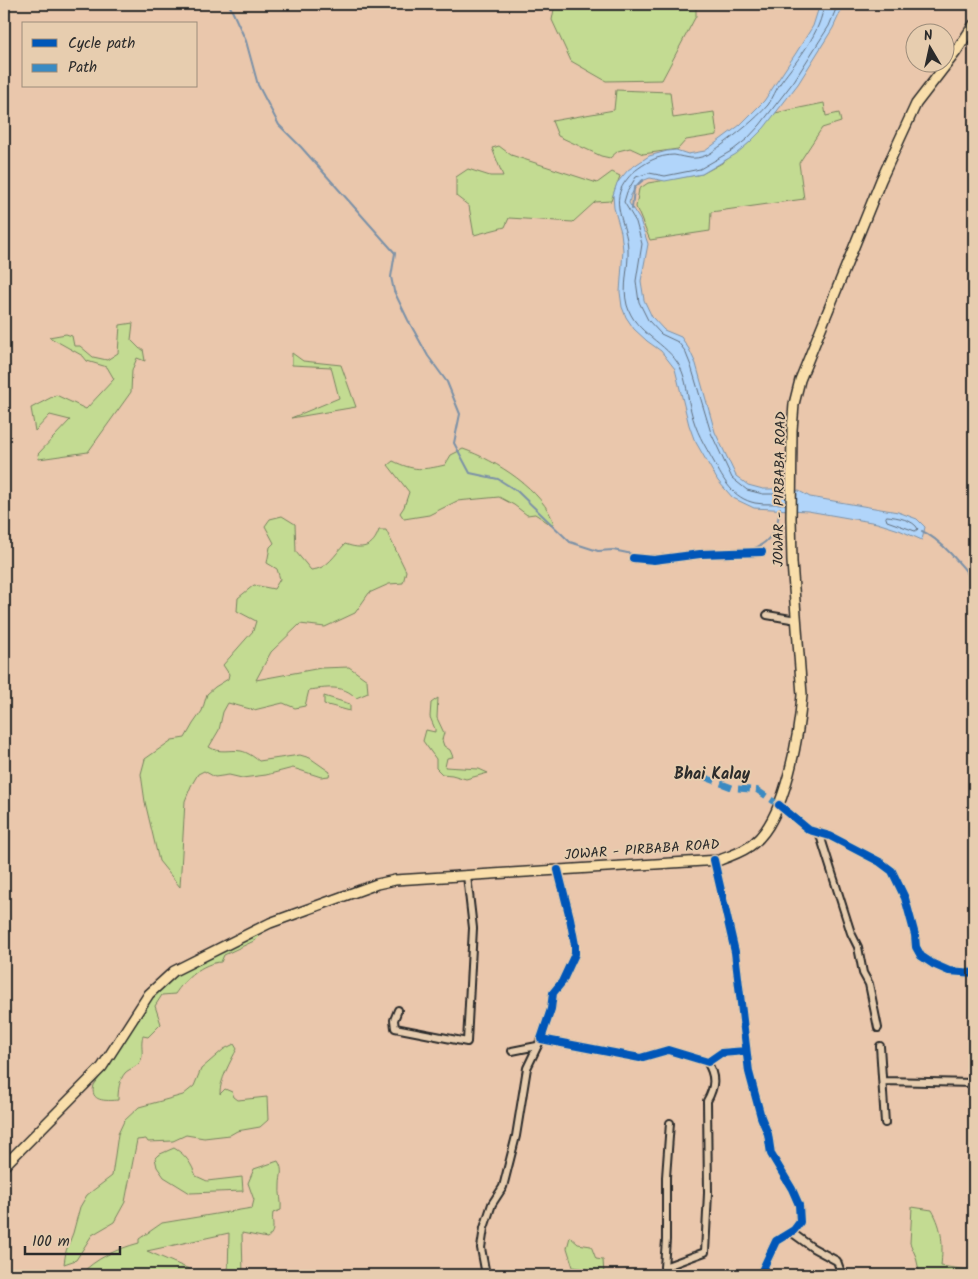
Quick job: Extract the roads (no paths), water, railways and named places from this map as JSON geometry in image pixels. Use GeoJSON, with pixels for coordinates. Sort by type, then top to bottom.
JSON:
{"type":"FeatureCollection","features":[{"type":"Feature","properties":{"kind":"main road","name":"JOWAR - PIRBABA ROAD"},"geometry":{"type":"LineString","coordinates":[[4,1166],[102,1067],[149,994],[174,971],[270,923],[377,884],[395,880],[714,860],[740,852],[755,843],[768,827],[779,805],[789,770],[802,695],[792,562],[792,430],[794,404],[800,380],[881,180],[916,104],[956,52],[974,24]]}},
{"type":"Feature","properties":{"kind":"street"},"geometry":{"type":"LineString","coordinates":[[633,558],[654,560],[700,554],[762,552]]}},
{"type":"Feature","properties":{"kind":"street"},"geometry":{"type":"LineString","coordinates":[[767,615],[797,620]]}},
{"type":"Feature","properties":{"kind":"street"},"geometry":{"type":"LineString","coordinates":[[779,805],[809,830],[819,832],[854,848],[880,862],[892,872],[905,898],[915,935],[916,947],[921,956],[949,971],[974,973]]}},
{"type":"Feature","properties":{"kind":"street"},"geometry":{"type":"LineString","coordinates":[[819,832],[851,933],[858,947],[863,973],[869,984],[878,1028]]}},
{"type":"Feature","properties":{"kind":"street"},"geometry":{"type":"LineString","coordinates":[[714,860],[735,952],[749,1072],[761,1117],[768,1134],[771,1154],[792,1189],[799,1205],[800,1222],[791,1232],[776,1240],[760,1275]]}},
{"type":"Feature","properties":{"kind":"street"},"geometry":{"type":"LineString","coordinates":[[486,1275],[481,1248],[484,1228],[492,1204],[503,1187],[516,1136],[527,1068],[541,1039],[551,1009],[553,993],[562,982],[575,954],[576,945],[558,870]]}},
{"type":"Feature","properties":{"kind":"street"},"geometry":{"type":"LineString","coordinates":[[398,1010],[394,1020],[395,1028],[467,1042],[473,928],[467,876]]}},
{"type":"Feature","properties":{"kind":"street"},"geometry":{"type":"LineString","coordinates":[[541,1039],[640,1058],[668,1050],[708,1062],[713,1071],[714,1088],[707,1101],[708,1193],[705,1252],[664,1267],[666,1177],[670,1122]]}},
{"type":"Feature","properties":{"kind":"street"},"geometry":{"type":"LineString","coordinates":[[512,1051],[537,1046]]}},
{"type":"Feature","properties":{"kind":"street"},"geometry":{"type":"LineString","coordinates":[[880,1046],[884,1122]]}},
{"type":"Feature","properties":{"kind":"street"},"geometry":{"type":"LineString","coordinates":[[708,1062],[721,1053],[746,1052]]}},
{"type":"Feature","properties":{"kind":"street"},"geometry":{"type":"LineString","coordinates":[[883,1081],[974,1083]]}},
{"type":"Feature","properties":{"kind":"street"},"geometry":{"type":"LineString","coordinates":[[791,1232],[837,1262],[842,1275]]}},
{"type":"Feature","properties":{"kind":"water"},"geometry":{"type":"Polygon","coordinates":[[[820,4],[844,4],[833,28],[798,84],[764,128],[736,154],[702,174],[665,181],[650,178],[639,182],[631,195],[629,203],[640,220],[648,244],[641,281],[644,300],[652,317],[664,330],[681,337],[689,349],[696,364],[715,432],[736,476],[748,485],[763,489],[799,491],[810,497],[898,512],[917,519],[925,527],[922,540],[877,523],[808,511],[754,508],[733,498],[718,481],[694,439],[675,369],[661,351],[634,329],[622,307],[620,292],[623,250],[613,195],[617,183],[628,170],[649,156],[676,150],[688,154],[705,151],[740,125],[764,101],[796,53],[813,26],[820,4]]]}},
{"type":"Feature","properties":{"kind":"waterway"},"geometry":{"type":"LineString","coordinates":[[229,4],[246,41],[258,85],[279,125],[301,147],[395,253],[391,277],[394,291],[428,356],[447,382],[460,414],[454,443],[470,473],[498,479],[517,491],[570,542],[598,551],[613,550],[637,555]]}},
{"type":"Feature","properties":{"kind":"waterway"},"geometry":{"type":"LineString","coordinates":[[632,209],[634,188],[643,180]]}},
{"type":"Feature","properties":{"kind":"waterway"},"geometry":{"type":"LineString","coordinates":[[751,549],[764,543],[772,534],[780,508]]}},
{"type":"Feature","properties":{"kind":"waterway"},"geometry":{"type":"LineString","coordinates":[[922,531],[943,546],[974,582]]}},
{"type":"Feature","properties":{"kind":"waterway"},"geometry":{"type":"LineString","coordinates":[[646,556],[674,554]]}},
{"type":"Feature","properties":{"kind":"district","name":"Bhai Kalay"},"geometry":{"type":"Point","coordinates":[712,774]}}]}
